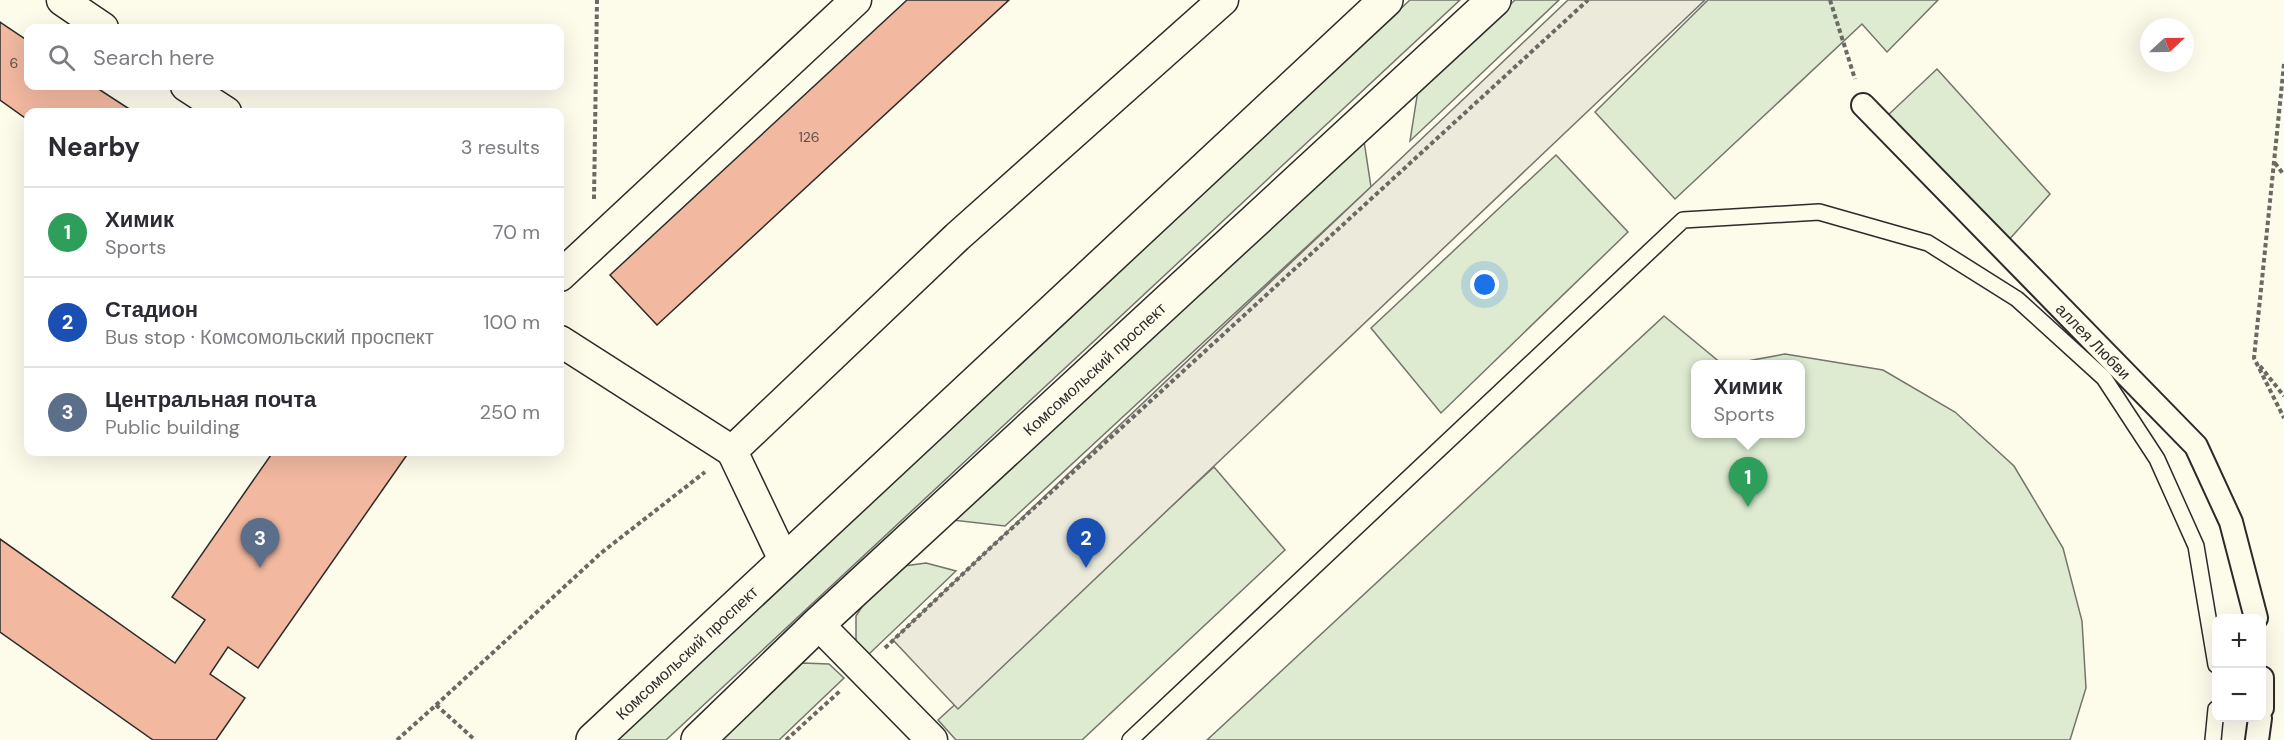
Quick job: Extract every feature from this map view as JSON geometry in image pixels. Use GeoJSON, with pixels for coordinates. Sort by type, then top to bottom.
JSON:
{"type":"FeatureCollection","features":[{"type":"Feature","properties":{"kind":"main road","name":"Комсомольский проспект"},"geometry":{"type":"LineString","coordinates":[[592,740],[1386,0]]}},
{"type":"Feature","properties":{"kind":"main road","name":"Комсомольский проспект"},"geometry":{"type":"LineString","coordinates":[[698,740],[818,624],[1494,0]]}},
{"type":"Feature","properties":{"kind":"street"},"geometry":{"type":"LineString","coordinates":[[62,0],[97,24]]}},
{"type":"Feature","properties":{"kind":"street"},"geometry":{"type":"LineString","coordinates":[[564,272],[856,0]]}},
{"type":"Feature","properties":{"kind":"street"},"geometry":{"type":"LineString","coordinates":[[732,451],[957,237],[1223,0]]}},
{"type":"Feature","properties":{"kind":"street"},"geometry":{"type":"LineString","coordinates":[[192,90],[220,108]]}},
{"type":"Feature","properties":{"kind":"street","name":"аллея Любви"},"geometry":{"type":"LineString","coordinates":[[1863,105],[2196,446],[2231,522],[2255,614]]}},
{"type":"Feature","properties":{"kind":"street"},"geometry":{"type":"LineString","coordinates":[[564,344],[732,451],[784,560]]}},
{"type":"Feature","properties":{"kind":"street"},"geometry":{"type":"LineString","coordinates":[[818,624],[864,668],[932,740]]}},
{"type":"Feature","properties":{"kind":"street"},"geometry":{"type":"LineString","coordinates":[[2257,740],[2259,722]]}},
{"type":"Feature","properties":{"kind":"lane"},"geometry":{"type":"LineString","coordinates":[[1130,740],[1683,220],[1819,212],[1928,243],[2017,299],[2104,378],[2157,459],[2196,546],[2212,637]]}},
{"type":"Feature","properties":{"kind":"lane"},"geometry":{"type":"LineString","coordinates":[[2213,740],[2215,722]]}},
{"type":"Feature","properties":{"kind":"path"},"geometry":{"type":"LineString","coordinates":[[594,244],[597,0]]}},
{"type":"Feature","properties":{"kind":"path"},"geometry":{"type":"LineString","coordinates":[[786,740],[996,543],[1588,0]]}},
{"type":"Feature","properties":{"kind":"path"},"geometry":{"type":"LineString","coordinates":[[1830,0],[1863,105]]}},
{"type":"Feature","properties":{"kind":"path"},"geometry":{"type":"LineString","coordinates":[[2284,64],[2254,358],[2284,418]]}},
{"type":"Feature","properties":{"kind":"path"},"geometry":{"type":"LineString","coordinates":[[2274,162],[2284,176]]}},
{"type":"Feature","properties":{"kind":"path"},"geometry":{"type":"LineString","coordinates":[[2254,358],[2284,396]]}},
{"type":"Feature","properties":{"kind":"path"},"geometry":{"type":"LineString","coordinates":[[397,740],[601,553],[732,451]]}},
{"type":"Feature","properties":{"kind":"path"},"geometry":{"type":"LineString","coordinates":[[436,705],[475,740]]}},
{"type":"Feature","properties":{"kind":"green space"},"geometry":{"type":"Polygon","coordinates":[[[1410,0],[1460,0],[666,740],[614,740],[1410,0]]]}},
{"type":"Feature","properties":{"kind":"green space"},"geometry":{"type":"Polygon","coordinates":[[[1515,0],[1559,0],[1410,141],[1418,90],[1515,0]]]}},
{"type":"Feature","properties":{"kind":"green space"},"geometry":{"type":"Polygon","coordinates":[[[1708,0],[1938,0],[1887,52],[1862,24],[1675,199],[1595,112],[1708,0]]]}},
{"type":"Feature","properties":{"kind":"green space"},"geometry":{"type":"Polygon","coordinates":[[[1937,69],[2050,194],[2007,242],[1887,116],[1937,69]]]}},
{"type":"Feature","properties":{"kind":"green space"},"geometry":{"type":"Polygon","coordinates":[[[1364,141],[1371,187],[1005,526],[952,520],[1364,141]]]}},
{"type":"Feature","properties":{"kind":"green space"},"geometry":{"type":"Polygon","coordinates":[[[1556,155],[1628,232],[1441,413],[1371,328],[1556,155]]]}},
{"type":"Feature","properties":{"kind":"green space"},"geometry":{"type":"Polygon","coordinates":[[[1664,316],[1717,360],[1691,360],[1691,438],[1805,438],[1805,360],[1753,360],[1785,354],[1883,370],[1955,412],[2014,466],[2063,548],[2082,621],[2086,688],[2070,740],[1207,740],[1664,316]]]}},
{"type":"Feature","properties":{"kind":"green space"},"geometry":{"type":"Polygon","coordinates":[[[1214,467],[1285,550],[1082,740],[956,740],[938,720],[1214,467]]]}},
{"type":"Feature","properties":{"kind":"green space"},"geometry":{"type":"Polygon","coordinates":[[[926,563],[956,571],[868,655],[856,641],[856,616],[865,602],[904,566],[926,563]]]}},
{"type":"Feature","properties":{"kind":"green space"},"geometry":{"type":"Polygon","coordinates":[[[802,663],[829,664],[844,678],[779,740],[718,740],[802,663]]]}},
{"type":"Feature","properties":{"kind":"shaded area"},"geometry":{"type":"Polygon","coordinates":[[[1568,0],[1705,0],[958,709],[893,640],[1568,0]]]}},
{"type":"Feature","properties":{"kind":"building"},"geometry":{"type":"Polygon","coordinates":[[[907,0],[1009,0],[657,325],[610,275],[907,0]]]}},
{"type":"Feature","properties":{"kind":"building"},"geometry":{"type":"Polygon","coordinates":[[[0,22],[24,38],[24,90],[100,90],[128,108],[24,108],[24,117],[0,100],[0,22]]]}},
{"type":"Feature","properties":{"kind":"building"},"geometry":{"type":"Polygon","coordinates":[[[270,456],[406,456],[258,668],[228,647],[210,674],[245,698],[216,740],[153,740],[0,632],[0,539],[175,663],[205,620],[172,597],[270,456]]]}},
{"type":"Feature","properties":{"kind":"place","name":"Химик"},"geometry":{"type":"Point","coordinates":[1748,507]}},
{"type":"Feature","properties":{"kind":"place","name":"Центральная почта"},"geometry":{"type":"Point","coordinates":[260,568]}},
{"type":"Feature","properties":{"kind":"place","name":"Стадион"},"geometry":{"type":"Point","coordinates":[1086,568]}}]}
